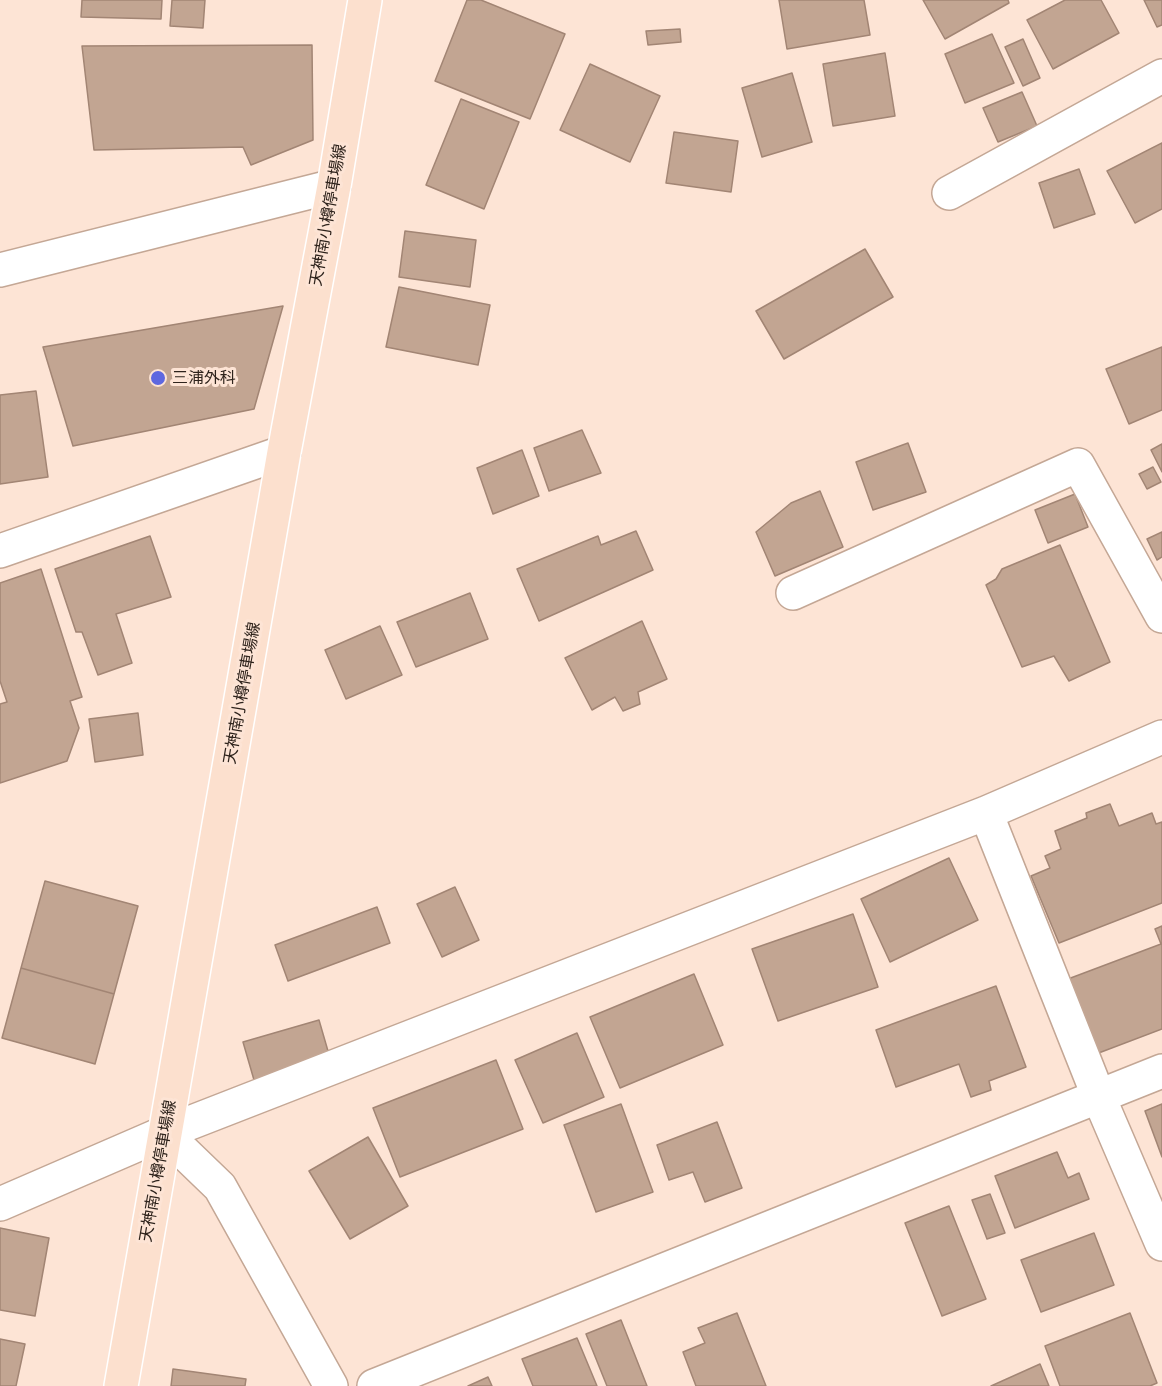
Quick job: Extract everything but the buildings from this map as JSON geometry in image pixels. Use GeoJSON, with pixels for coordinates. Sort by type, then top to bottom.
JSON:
{"type":"FeatureCollection","features":[{"type":"Feature","properties":{"kind":"main road","name":"天神南小樽停車場線"},"geometry":{"type":"LineString","coordinates":[[121,1386],[365,0]]}},
{"type":"Feature","properties":{"kind":"street"},"geometry":{"type":"LineString","coordinates":[[950,193],[1162,76]]}},
{"type":"Feature","properties":{"kind":"street"},"geometry":{"type":"LineString","coordinates":[[0,270],[334,186]]}},
{"type":"Feature","properties":{"kind":"street"},"geometry":{"type":"LineString","coordinates":[[0,551],[284,452]]}},
{"type":"Feature","properties":{"kind":"street"},"geometry":{"type":"LineString","coordinates":[[793,593],[1078,465],[1162,616]]}},
{"type":"Feature","properties":{"kind":"street"},"geometry":{"type":"LineString","coordinates":[[0,1204],[164,1133],[986,813],[1162,737]]}},
{"type":"Feature","properties":{"kind":"street"},"geometry":{"type":"LineString","coordinates":[[986,813],[1098,1095],[1162,1244]]}},
{"type":"Feature","properties":{"kind":"street"},"geometry":{"type":"LineString","coordinates":[[374,1386],[1162,1071]]}},
{"type":"Feature","properties":{"kind":"street"},"geometry":{"type":"LineString","coordinates":[[164,1133],[220,1187],[331,1386]]}},
{"type":"Feature","properties":{"kind":"place","name":"三浦外科"},"geometry":{"type":"Point","coordinates":[158,378]}}]}
